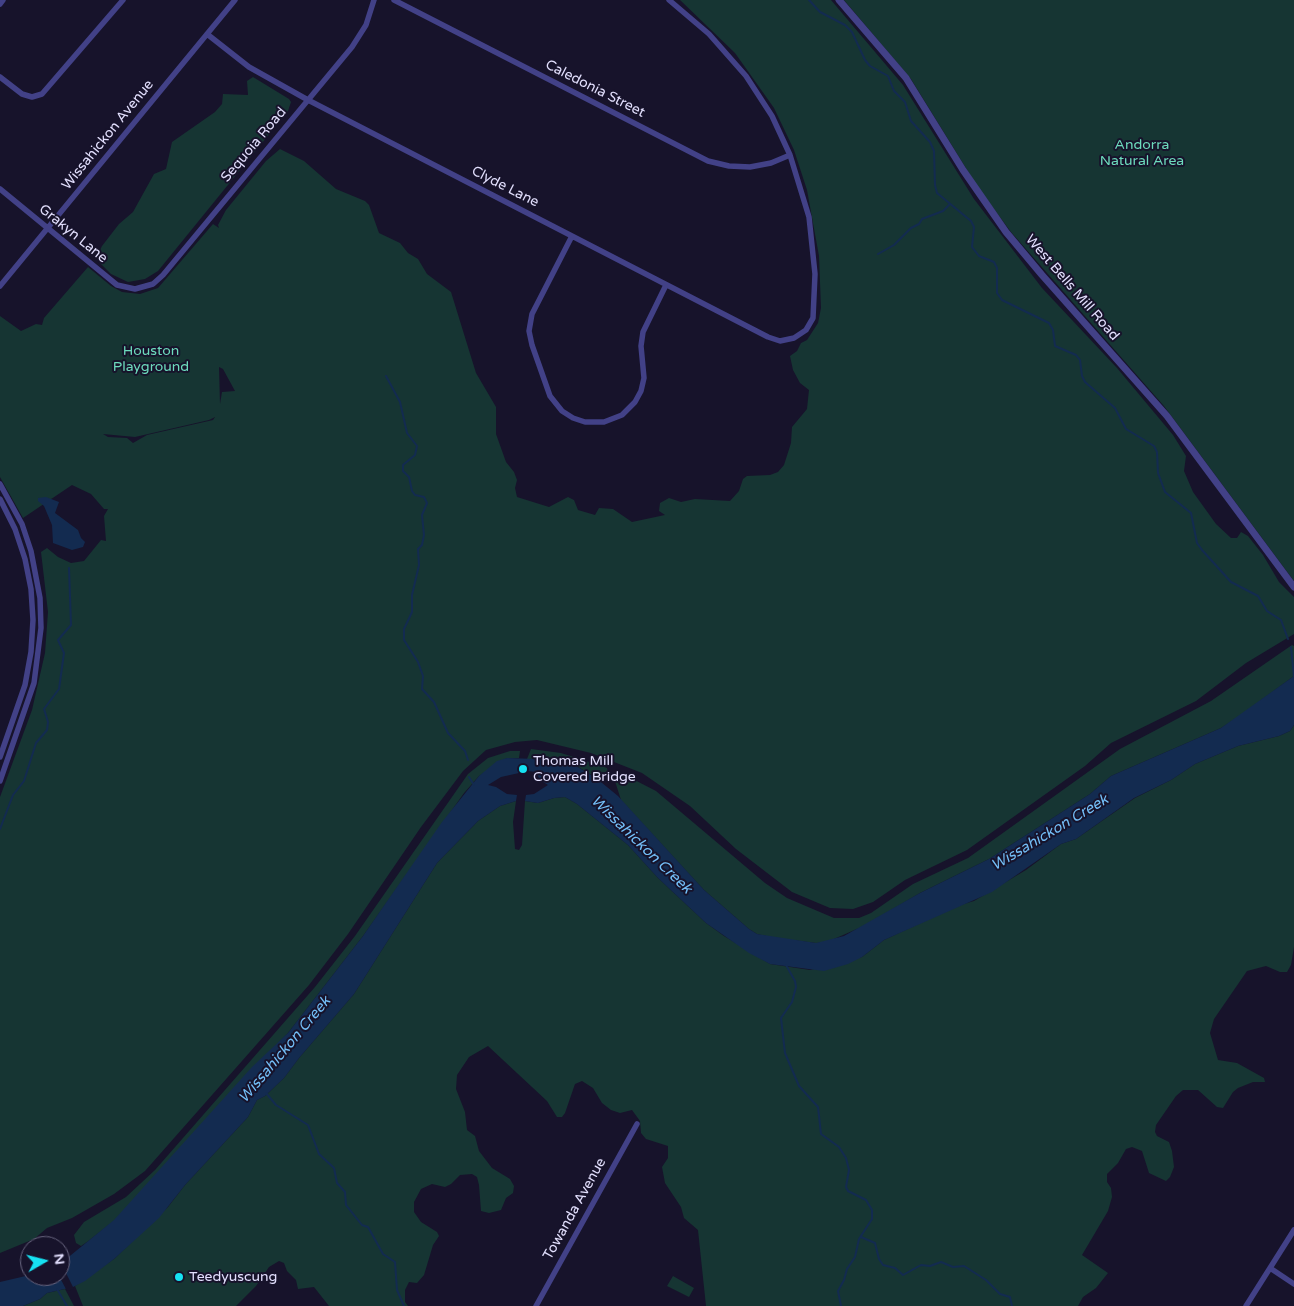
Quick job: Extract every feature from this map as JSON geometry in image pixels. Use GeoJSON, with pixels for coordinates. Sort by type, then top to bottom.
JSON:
{"type":"FeatureCollection","features":[{"type":"Feature","properties":{"kind":"street"},"geometry":{"type":"LineString","coordinates":[[0,4],[3,0]]}},
{"type":"Feature","properties":{"kind":"street"},"geometry":{"type":"LineString","coordinates":[[0,77],[22,94],[32,97],[42,94],[123,0]]}},
{"type":"Feature","properties":{"kind":"street","name":"Wissahickon Avenue"},"geometry":{"type":"LineString","coordinates":[[0,286],[235,0]]}},
{"type":"Feature","properties":{"kind":"street","name":"Sequoia Road"},"geometry":{"type":"LineString","coordinates":[[136,289],[153,284],[163,275],[308,100],[362,33],[374,0]]}},
{"type":"Feature","properties":{"kind":"street","name":"Caledonia Street"},"geometry":{"type":"LineString","coordinates":[[394,0],[708,161],[729,166],[750,167],[771,163],[790,155]]}},
{"type":"Feature","properties":{"kind":"street"},"geometry":{"type":"LineString","coordinates":[[669,0],[709,34],[746,76],[772,116],[790,155]]}},
{"type":"Feature","properties":{"kind":"street","name":"West Bells Mill Road"},"geometry":{"type":"LineString","coordinates":[[839,0],[910,84],[963,170],[1006,232],[1167,416],[1294,587]]}},
{"type":"Feature","properties":{"kind":"street","name":"Clyde Lane"},"geometry":{"type":"LineString","coordinates":[[207,34],[249,67],[308,100],[768,337],[785,340],[799,336],[809,327],[814,314],[815,274],[809,217],[790,155]]}},
{"type":"Feature","properties":{"kind":"street","name":"Grakyn Lane"},"geometry":{"type":"LineString","coordinates":[[0,189],[111,281],[123,288],[136,289]]}},
{"type":"Feature","properties":{"kind":"street"},"geometry":{"type":"LineString","coordinates":[[572,236],[532,314],[530,339],[547,391],[557,406],[567,415],[579,420],[604,422],[628,410],[641,392],[644,372],[641,346],[643,332],[666,285]]}},
{"type":"Feature","properties":{"kind":"street"},"geometry":{"type":"LineString","coordinates":[[0,484],[22,524],[31,551],[40,598],[41,628],[39,657],[32,690],[0,781]]}},
{"type":"Feature","properties":{"kind":"street"},"geometry":{"type":"LineString","coordinates":[[0,499],[14,529],[25,560],[31,589],[33,620],[31,652],[25,685],[0,757]]}},
{"type":"Feature","properties":{"kind":"street","name":"Towanda Avenue"},"geometry":{"type":"LineString","coordinates":[[536,1306],[637,1124]]}},
{"type":"Feature","properties":{"kind":"street"},"geometry":{"type":"LineString","coordinates":[[1246,1306],[1294,1230]]}},
{"type":"Feature","properties":{"kind":"street"},"geometry":{"type":"LineString","coordinates":[[1270,1268],[1294,1284]]}},
{"type":"Feature","properties":{"kind":"green space","name":"Houston Playground"},"geometry":{"type":"Polygon","coordinates":[[[680,0],[831,0],[903,85],[974,199],[1042,288],[1117,368],[1173,435],[1186,456],[1184,471],[1193,492],[1216,524],[1231,538],[1237,538],[1241,532],[1248,536],[1263,555],[1279,582],[1294,597],[1294,634],[1246,663],[1196,701],[1111,743],[1085,766],[967,850],[905,880],[873,902],[853,909],[830,908],[792,892],[736,849],[690,806],[642,773],[591,753],[537,740],[515,742],[486,750],[463,771],[421,827],[348,934],[309,985],[145,1171],[114,1194],[72,1218],[47,1228],[38,1236],[20,1236],[20,1245],[0,1253],[0,797],[32,710],[45,653],[48,612],[41,552],[47,548],[58,557],[71,563],[84,561],[101,540],[106,541],[104,516],[108,509],[104,509],[91,494],[72,485],[23,518],[0,477],[0,316],[21,331],[36,324],[42,325],[44,318],[88,267],[111,286],[122,292],[140,294],[158,288],[213,224],[219,228],[218,225],[226,210],[266,161],[280,149],[304,161],[336,189],[365,201],[369,205],[379,233],[400,243],[408,253],[418,259],[427,274],[451,292],[476,373],[496,407],[496,434],[506,462],[514,472],[517,480],[515,488],[517,497],[549,507],[568,497],[574,500],[578,510],[595,515],[599,508],[613,509],[632,522],[665,515],[659,511],[660,503],[669,498],[681,502],[695,499],[730,501],[739,491],[743,479],[747,476],[770,475],[778,472],[784,465],[791,443],[792,427],[807,409],[809,390],[800,383],[793,370],[790,356],[797,351],[801,343],[807,340],[818,323],[821,308],[819,256],[807,190],[794,150],[774,108],[735,53],[680,0]],[[219,367],[220,404],[222,392],[235,391],[223,369],[219,367]],[[215,417],[135,437],[103,434],[108,437],[127,438],[133,443],[147,435],[213,420],[215,417]]]}},
{"type":"Feature","properties":{"kind":"green space","name":"Andorra Natural Area"},"geometry":{"type":"Polygon","coordinates":[[[844,0],[1294,0],[1294,581],[1164,406],[1011,232],[977,186],[911,79],[844,0]]]}},
{"type":"Feature","properties":{"kind":"green space"},"geometry":{"type":"Polygon","coordinates":[[[253,77],[289,99],[291,102],[288,111],[158,271],[145,279],[128,282],[111,274],[99,262],[98,254],[119,224],[133,212],[154,174],[166,169],[172,142],[215,112],[222,104],[223,94],[248,95],[247,81],[253,77]]]}},
{"type":"Feature","properties":{"kind":"green space"},"geometry":{"type":"Polygon","coordinates":[[[1292,645],[1294,646],[1294,676],[1221,728],[1111,776],[1090,794],[989,859],[920,893],[866,925],[827,942],[816,943],[775,938],[757,934],[749,929],[704,890],[621,800],[614,778],[619,772],[656,791],[765,883],[787,898],[834,918],[859,918],[871,913],[913,884],[968,858],[1120,749],[1211,701],[1292,645]]]}},
{"type":"Feature","properties":{"kind":"green space"},"geometry":{"type":"Polygon","coordinates":[[[1294,725],[1294,947],[1291,965],[1287,972],[1280,972],[1266,966],[1247,971],[1214,1019],[1210,1033],[1218,1060],[1237,1063],[1264,1078],[1265,1082],[1253,1082],[1238,1088],[1233,1092],[1223,1108],[1217,1107],[1198,1090],[1183,1090],[1176,1096],[1156,1125],[1155,1132],[1157,1136],[1169,1142],[1172,1151],[1174,1167],[1166,1181],[1149,1173],[1142,1151],[1132,1147],[1126,1149],[1118,1163],[1107,1174],[1107,1182],[1111,1188],[1112,1197],[1108,1211],[1082,1255],[1108,1273],[1096,1288],[1083,1297],[1078,1306],[706,1306],[698,1230],[684,1218],[681,1207],[665,1183],[662,1167],[668,1158],[668,1146],[646,1139],[641,1133],[640,1121],[632,1110],[620,1113],[611,1110],[602,1103],[593,1088],[582,1081],[575,1084],[565,1113],[562,1117],[557,1117],[547,1101],[488,1046],[469,1057],[457,1075],[456,1089],[465,1112],[467,1130],[475,1136],[479,1151],[492,1168],[510,1179],[514,1186],[513,1193],[506,1198],[501,1210],[489,1213],[481,1211],[479,1185],[477,1177],[472,1174],[460,1175],[445,1187],[432,1184],[421,1189],[414,1202],[414,1212],[421,1222],[437,1232],[439,1236],[433,1245],[424,1275],[417,1283],[409,1282],[405,1290],[405,1302],[408,1306],[329,1306],[314,1287],[298,1289],[296,1280],[287,1271],[284,1263],[279,1261],[269,1267],[256,1286],[236,1306],[83,1306],[75,1286],[114,1259],[168,1207],[185,1185],[248,1117],[257,1100],[265,1096],[284,1078],[354,994],[437,863],[478,821],[500,806],[516,801],[513,822],[515,849],[519,850],[522,845],[525,801],[538,803],[565,797],[577,804],[628,845],[658,878],[706,923],[724,936],[770,964],[810,970],[862,957],[884,940],[957,906],[974,901],[1026,870],[1061,844],[1076,839],[1135,798],[1171,780],[1195,764],[1238,746],[1279,736],[1290,731],[1294,725]]]}},
{"type":"Feature","properties":{"kind":"green space"},"geometry":{"type":"Polygon","coordinates":[[[531,749],[561,753],[607,768],[609,776],[590,774],[566,760],[527,759],[531,749]]]}},
{"type":"Feature","properties":{"kind":"green space"},"geometry":{"type":"Polygon","coordinates":[[[510,751],[520,751],[519,758],[507,758],[479,776],[464,793],[363,936],[288,1033],[115,1220],[81,1246],[76,1243],[74,1235],[84,1222],[126,1197],[155,1170],[315,987],[355,936],[468,774],[488,758],[510,751]]]}},
{"type":"Feature","properties":{"kind":"green space"},"geometry":{"type":"Polygon","coordinates":[[[673,1276],[694,1288],[689,1297],[667,1286],[673,1276]]]}},
{"type":"Feature","properties":{"kind":"green space"},"geometry":{"type":"Polygon","coordinates":[[[65,1289],[74,1306],[23,1306],[40,1299],[47,1293],[65,1289]]]}},
{"type":"Feature","properties":{"kind":"water"},"geometry":{"type":"Polygon","coordinates":[[[46,497],[59,502],[55,513],[78,530],[85,542],[83,547],[72,550],[53,543],[52,525],[44,506],[38,501],[38,498],[46,497]]]}},
{"type":"Feature","properties":{"kind":"water","name":"Wissahickon Creek"},"geometry":{"type":"Polygon","coordinates":[[[1294,676],[1294,725],[1290,731],[1279,736],[1238,746],[1195,764],[1171,780],[1134,798],[1076,839],[1061,844],[992,892],[884,940],[862,957],[848,964],[824,971],[770,964],[749,953],[706,923],[658,878],[628,845],[577,804],[565,797],[538,803],[525,801],[526,795],[534,794],[548,785],[540,780],[536,772],[528,771],[501,777],[488,785],[496,787],[507,794],[517,795],[516,801],[500,806],[478,821],[437,863],[354,994],[284,1078],[265,1096],[257,1100],[248,1117],[185,1185],[159,1218],[114,1259],[85,1281],[73,1287],[47,1293],[40,1299],[23,1306],[0,1306],[0,1282],[20,1277],[20,1286],[70,1286],[70,1256],[114,1220],[252,1067],[288,1033],[363,936],[442,822],[479,776],[497,761],[507,758],[566,760],[596,778],[618,796],[704,890],[749,929],[757,934],[816,943],[844,936],[920,893],[989,859],[1090,794],[1111,776],[1221,728],[1294,676]]]}},
{"type":"Feature","properties":{"kind":"pier"},"geometry":{"type":"Polygon","coordinates":[[[70,1281],[74,1289],[67,1291],[64,1286],[70,1286],[70,1281]]]}},
{"type":"Feature","properties":{"kind":"waterway"},"geometry":{"type":"LineString","coordinates":[[809,0],[820,12],[845,25],[852,32],[865,60],[870,66],[888,76],[894,91],[905,102],[911,121],[930,142],[934,151],[937,193],[971,221],[974,227],[972,247],[979,256],[994,262],[997,268],[997,293],[1002,300],[1049,323],[1053,330],[1055,346],[1076,355],[1080,360],[1082,376],[1085,382],[1115,408],[1126,429],[1154,446],[1157,452],[1158,473],[1165,492],[1191,513],[1197,543],[1231,582],[1258,596],[1267,611],[1281,620],[1288,639]]}},
{"type":"Feature","properties":{"kind":"waterway"},"geometry":{"type":"LineString","coordinates":[[878,254],[894,245],[911,228],[919,224],[922,219],[943,211],[950,204]]}},
{"type":"Feature","properties":{"kind":"waterway"},"geometry":{"type":"LineString","coordinates":[[386,376],[400,402],[407,433],[417,446],[415,455],[403,465],[403,471],[409,477],[412,491],[415,495],[424,497],[427,503],[422,515],[424,535],[422,545],[418,549],[419,565],[412,595],[412,612],[404,629],[404,640],[418,662],[423,676],[422,689],[434,702],[448,733],[465,751],[468,760]]}},
{"type":"Feature","properties":{"kind":"waterway"},"geometry":{"type":"LineString","coordinates":[[0,829],[13,795],[24,781],[36,743],[47,730],[48,722],[44,709],[59,689],[64,653],[58,640],[71,625],[69,568]]}},
{"type":"Feature","properties":{"kind":"waterway"},"geometry":{"type":"LineString","coordinates":[[1291,647],[1294,677]]}},
{"type":"Feature","properties":{"kind":"waterway"},"geometry":{"type":"LineString","coordinates":[[469,777],[474,785]]}},
{"type":"Feature","properties":{"kind":"waterway"},"geometry":{"type":"LineString","coordinates":[[786,965],[795,981],[796,987],[792,1002],[781,1018],[785,1053],[799,1086],[818,1107],[821,1134],[839,1147],[846,1158],[849,1170],[846,1187],[848,1191],[866,1200],[872,1210],[872,1219],[859,1239],[855,1257],[847,1269],[838,1291],[841,1306]]}},
{"type":"Feature","properties":{"kind":"waterway","name":"Wissahickon Creek"},"geometry":{"type":"LineString","coordinates":[[266,1093],[276,1105],[308,1125],[319,1154],[334,1168],[337,1183],[345,1192],[346,1205],[362,1225],[368,1227],[383,1254],[395,1262],[397,1290],[404,1306]]}},
{"type":"Feature","properties":{"kind":"waterway"},"geometry":{"type":"LineString","coordinates":[[861,1237],[875,1243],[879,1259],[883,1265],[895,1268],[903,1275],[921,1265],[930,1266],[941,1262],[953,1267],[964,1266],[986,1280],[1000,1294],[1010,1297],[1012,1306]]}},
{"type":"Feature","properties":{"kind":"waterway"},"geometry":{"type":"LineString","coordinates":[[57,1289],[67,1306]]}},
{"type":"Feature","properties":{"kind":"place","name":"Thomas Mill Covered Bridge"},"geometry":{"type":"Point","coordinates":[523,769]}},
{"type":"Feature","properties":{"kind":"place","name":"Teedyuscung"},"geometry":{"type":"Point","coordinates":[179,1277]}}]}
